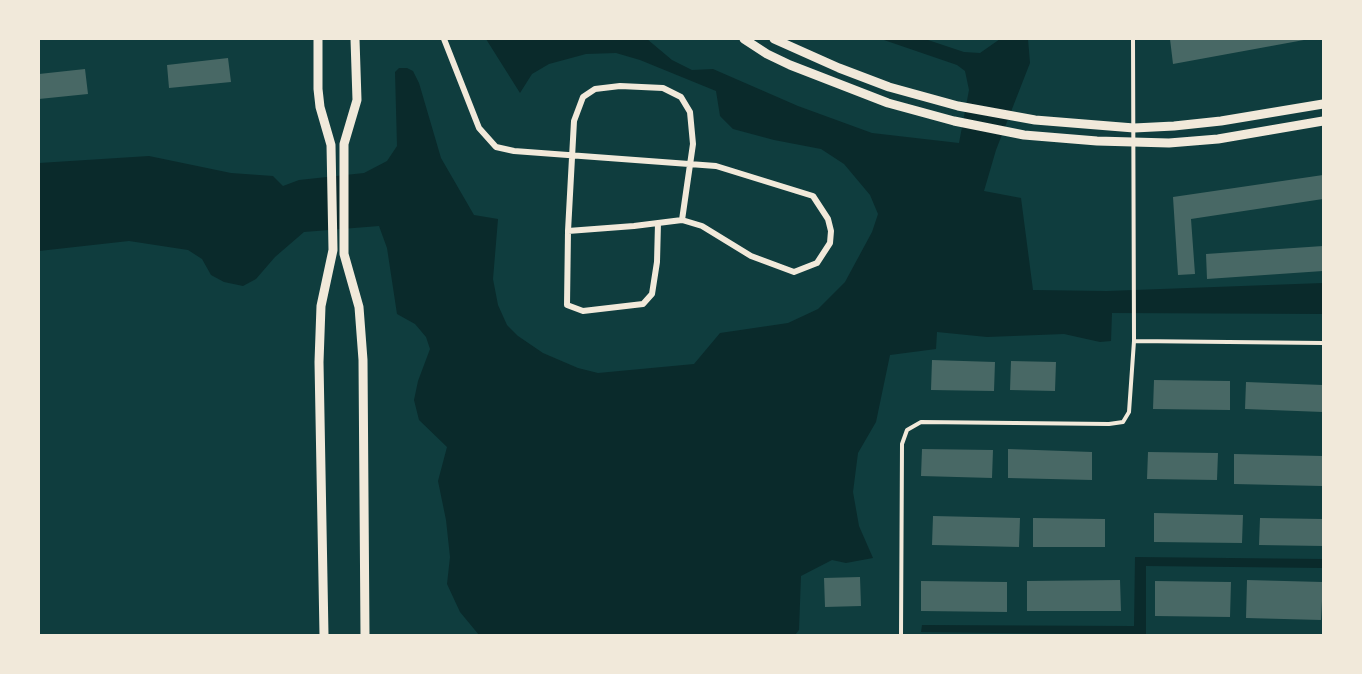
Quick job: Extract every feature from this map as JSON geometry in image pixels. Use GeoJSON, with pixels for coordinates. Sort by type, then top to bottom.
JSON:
{"type":"FeatureCollection","features":[{"type":"Feature","properties":{"kind":"street"},"geometry":{"type":"LineString","coordinates":[[318,39],[320,107],[331,146],[333,238],[333,250],[321,306],[319,362],[324,635]]}},
{"type":"Feature","properties":{"kind":"street"},"geometry":{"type":"LineString","coordinates":[[355,39],[357,100],[344,144],[344,254],[358,307],[363,360],[365,635]]}},
{"type":"Feature","properties":{"kind":"street"},"geometry":{"type":"LineString","coordinates":[[444,39],[479,129],[496,147],[514,151],[716,166],[813,196],[828,219],[831,231],[830,243],[817,263],[794,272],[751,256],[702,226],[682,220],[568,231]]}},
{"type":"Feature","properties":{"kind":"street"},"geometry":{"type":"LineString","coordinates":[[744,39],[767,54],[835,84],[888,103],[954,121],[1024,135],[1133,143],[1169,143],[1218,139],[1323,121]]}},
{"type":"Feature","properties":{"kind":"street"},"geometry":{"type":"LineString","coordinates":[[774,39],[889,87],[958,106],[1026,119],[1134,128],[1221,121],[1323,104]]}},
{"type":"Feature","properties":{"kind":"street"},"geometry":{"type":"LineString","coordinates":[[658,223],[657,262],[652,294],[643,304],[583,311],[567,305],[568,231],[574,121],[582,97],[596,89],[620,86],[663,88],[681,96],[690,112],[693,144],[688,164],[682,220]]}},
{"type":"Feature","properties":{"kind":"lane"},"geometry":{"type":"LineString","coordinates":[[901,635],[902,444],[907,430],[921,422],[1109,424],[1123,422],[1129,412],[1134,341],[1133,39]]}},
{"type":"Feature","properties":{"kind":"lane"},"geometry":{"type":"LineString","coordinates":[[1134,341],[1323,343]]}},
{"type":"Feature","properties":{"kind":"water"},"geometry":{"type":"Polygon","coordinates":[[[486,39],[647,39],[672,60],[692,70],[713,69],[798,106],[872,133],[959,143],[969,90],[965,71],[957,65],[881,39],[925,39],[964,52],[980,53],[1000,39],[1028,39],[1030,63],[996,150],[984,191],[1021,198],[1033,290],[1107,291],[1323,283],[1323,314],[1112,313],[1111,341],[1100,342],[1064,334],[987,337],[937,332],[936,349],[890,355],[876,422],[858,453],[853,492],[859,526],[873,558],[846,563],[832,560],[801,576],[799,630],[795,635],[479,635],[460,612],[447,584],[450,557],[446,520],[438,481],[447,447],[419,420],[414,400],[418,381],[430,349],[426,337],[415,324],[397,314],[387,248],[379,226],[304,232],[275,257],[256,279],[243,286],[224,282],[211,275],[202,259],[188,250],[129,241],[39,251],[39,163],[149,156],[231,173],[273,176],[283,186],[299,180],[364,173],[387,161],[397,146],[395,72],[399,68],[407,68],[413,71],[419,83],[441,158],[474,215],[498,219],[493,279],[498,305],[507,325],[518,336],[543,353],[578,368],[598,373],[694,364],[720,333],[788,323],[818,309],[845,282],[872,232],[878,214],[870,195],[844,164],[821,149],[733,129],[720,116],[716,91],[640,60],[616,53],[586,54],[549,64],[532,74],[520,93],[486,39]]]}},
{"type":"Feature","properties":{"kind":"water"},"geometry":{"type":"Polygon","coordinates":[[[1135,557],[1323,559],[1323,568],[1146,566],[1146,635],[921,632],[922,625],[1134,626],[1135,557]]]}},
{"type":"Feature","properties":{"kind":"building"},"geometry":{"type":"Polygon","coordinates":[[[1170,39],[1304,39],[1304,40],[1173,64],[1170,39]]]}},
{"type":"Feature","properties":{"kind":"building"},"geometry":{"type":"Polygon","coordinates":[[[228,58],[231,82],[169,88],[167,65],[228,58]]]}},
{"type":"Feature","properties":{"kind":"building"},"geometry":{"type":"Polygon","coordinates":[[[85,69],[88,94],[39,99],[39,74],[85,69]]]}},
{"type":"Feature","properties":{"kind":"building"},"geometry":{"type":"Polygon","coordinates":[[[1323,175],[1323,199],[1191,219],[1195,274],[1178,275],[1173,197],[1323,175]]]}},
{"type":"Feature","properties":{"kind":"building"},"geometry":{"type":"Polygon","coordinates":[[[1323,246],[1323,271],[1207,279],[1206,254],[1323,246]]]}},
{"type":"Feature","properties":{"kind":"building"},"geometry":{"type":"Polygon","coordinates":[[[932,360],[995,362],[994,391],[931,390],[932,360]]]}},
{"type":"Feature","properties":{"kind":"building"},"geometry":{"type":"Polygon","coordinates":[[[1011,361],[1056,362],[1055,391],[1010,390],[1011,361]]]}},
{"type":"Feature","properties":{"kind":"building"},"geometry":{"type":"Polygon","coordinates":[[[1154,380],[1230,381],[1230,410],[1153,409],[1154,380]]]}},
{"type":"Feature","properties":{"kind":"building"},"geometry":{"type":"Polygon","coordinates":[[[1246,382],[1323,385],[1323,412],[1245,409],[1246,382]]]}},
{"type":"Feature","properties":{"kind":"building"},"geometry":{"type":"Polygon","coordinates":[[[922,449],[993,450],[992,478],[921,476],[922,449]]]}},
{"type":"Feature","properties":{"kind":"building"},"geometry":{"type":"Polygon","coordinates":[[[1008,449],[1092,452],[1092,480],[1008,478],[1008,449]]]}},
{"type":"Feature","properties":{"kind":"building"},"geometry":{"type":"Polygon","coordinates":[[[1148,452],[1218,453],[1217,480],[1147,479],[1148,452]]]}},
{"type":"Feature","properties":{"kind":"building"},"geometry":{"type":"Polygon","coordinates":[[[1234,454],[1323,456],[1322,486],[1234,484],[1234,454]]]}},
{"type":"Feature","properties":{"kind":"building"},"geometry":{"type":"Polygon","coordinates":[[[1154,513],[1243,515],[1242,543],[1154,542],[1154,513]]]}},
{"type":"Feature","properties":{"kind":"building"},"geometry":{"type":"Polygon","coordinates":[[[933,516],[1020,518],[1019,547],[932,545],[933,516]]]}},
{"type":"Feature","properties":{"kind":"building"},"geometry":{"type":"Polygon","coordinates":[[[1033,518],[1105,519],[1105,547],[1033,547],[1033,518]]]}},
{"type":"Feature","properties":{"kind":"building"},"geometry":{"type":"Polygon","coordinates":[[[1260,518],[1323,519],[1323,546],[1259,545],[1260,518]]]}},
{"type":"Feature","properties":{"kind":"building"},"geometry":{"type":"Polygon","coordinates":[[[860,577],[861,606],[825,607],[824,578],[860,577]]]}},
{"type":"Feature","properties":{"kind":"building"},"geometry":{"type":"Polygon","coordinates":[[[1120,580],[1121,611],[1027,611],[1027,581],[1120,580]]]}},
{"type":"Feature","properties":{"kind":"building"},"geometry":{"type":"Polygon","coordinates":[[[1247,580],[1323,582],[1321,620],[1246,618],[1247,580]]]}},
{"type":"Feature","properties":{"kind":"building"},"geometry":{"type":"Polygon","coordinates":[[[921,581],[1007,582],[1007,612],[921,611],[921,581]]]}},
{"type":"Feature","properties":{"kind":"building"},"geometry":{"type":"Polygon","coordinates":[[[1155,581],[1231,582],[1230,617],[1155,616],[1155,581]]]}}]}
